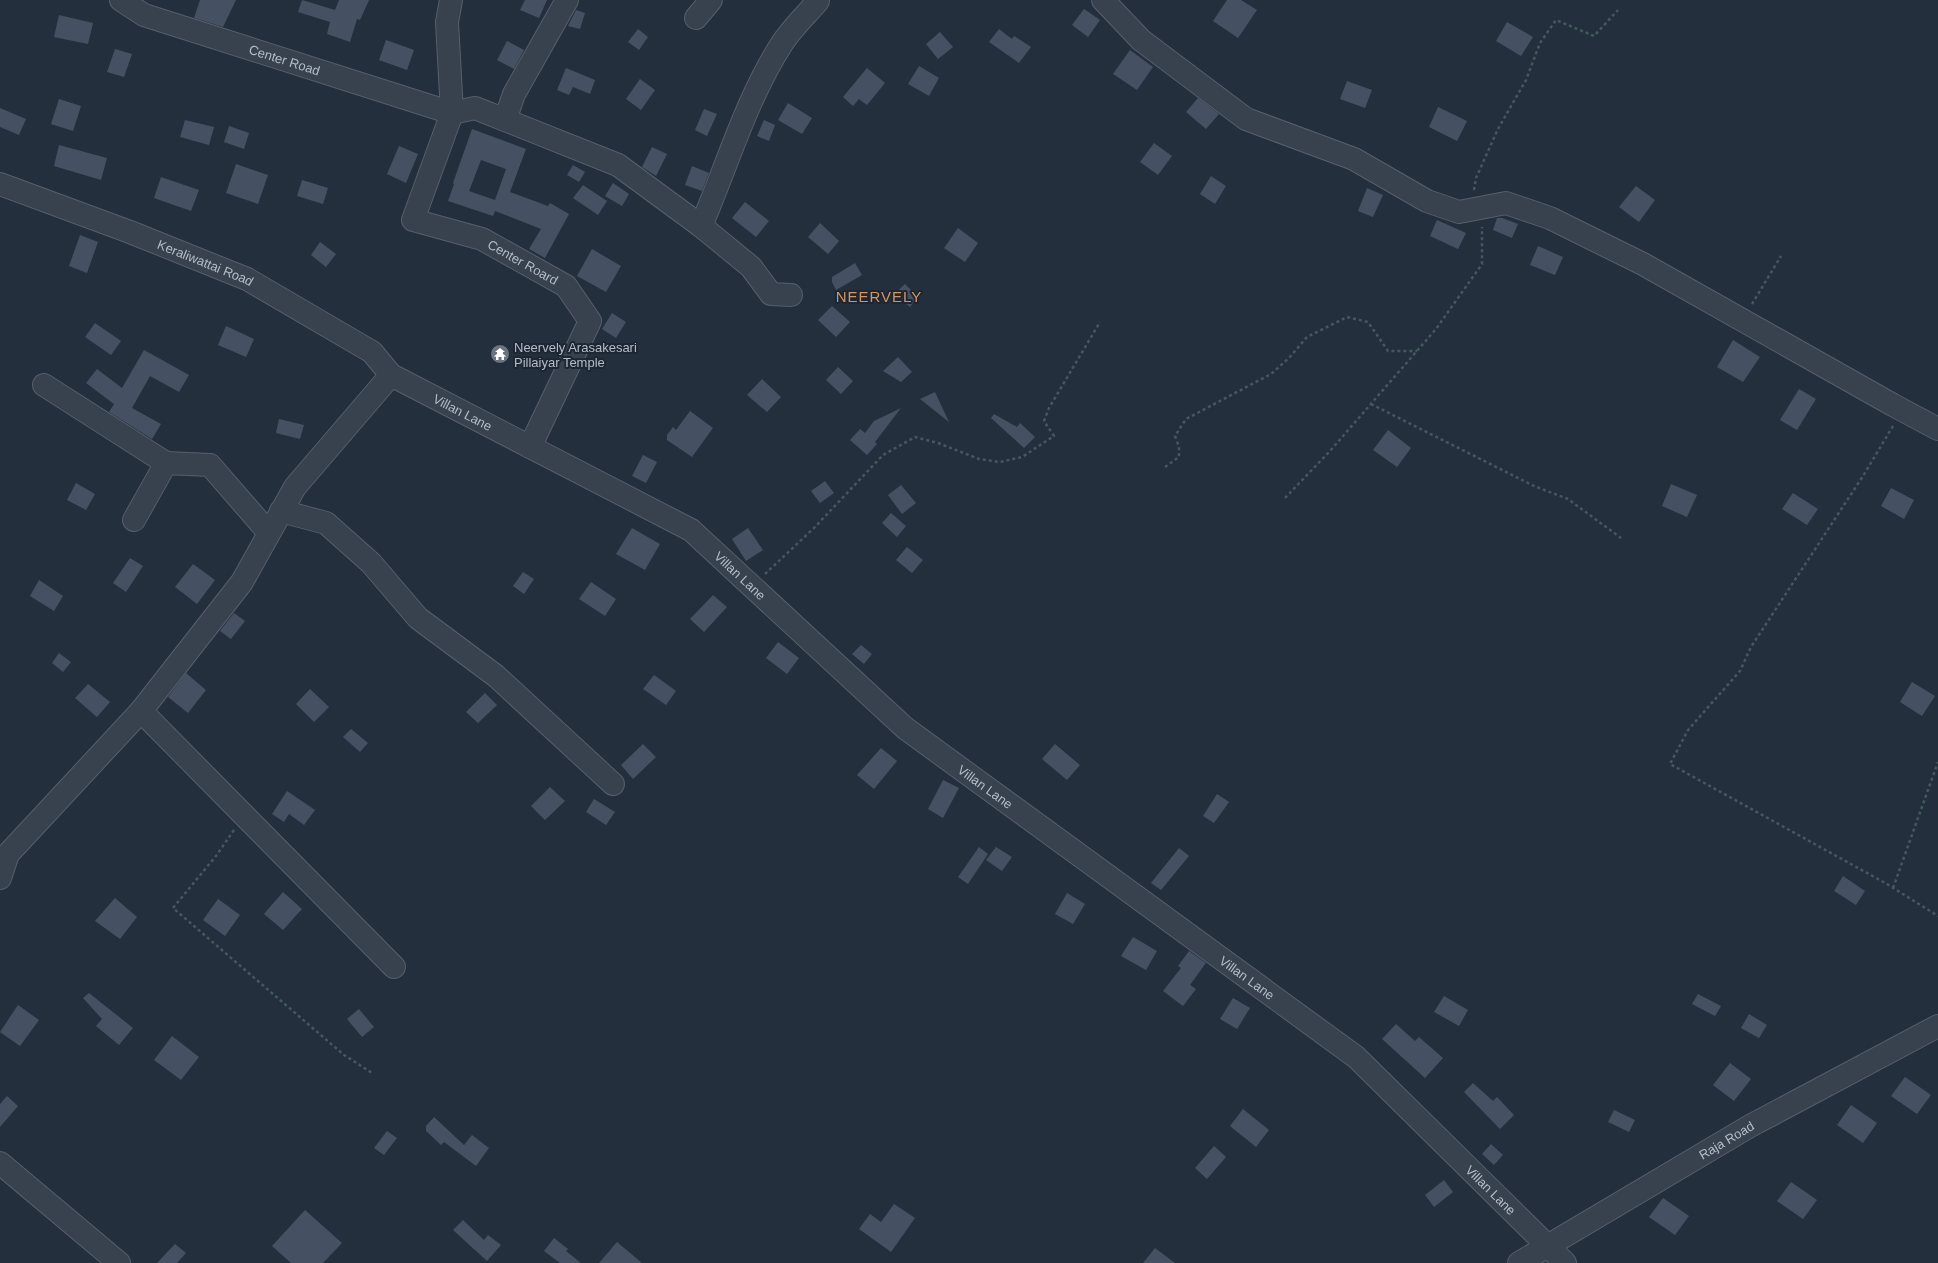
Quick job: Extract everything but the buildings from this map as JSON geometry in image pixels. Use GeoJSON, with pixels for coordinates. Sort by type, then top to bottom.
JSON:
{"type":"FeatureCollection","features":[{"type":"Feature","properties":{"kind":"street","name":"Center Road"},"geometry":{"type":"LineString","coordinates":[[121,0],[144,15],[452,113]]}},
{"type":"Feature","properties":{"kind":"street"},"geometry":{"type":"LineString","coordinates":[[451,0],[447,22],[452,113],[475,108],[618,165],[701,226],[751,267],[771,294],[791,295]]}},
{"type":"Feature","properties":{"kind":"street"},"geometry":{"type":"LineString","coordinates":[[505,120],[514,94],[567,0]]}},
{"type":"Feature","properties":{"kind":"street"},"geometry":{"type":"LineString","coordinates":[[696,18],[711,0]]}},
{"type":"Feature","properties":{"kind":"street"},"geometry":{"type":"LineString","coordinates":[[701,226],[721,181],[757,87],[782,44],[818,0]]}},
{"type":"Feature","properties":{"kind":"street"},"geometry":{"type":"LineString","coordinates":[[1103,0],[1141,40],[1246,119],[1354,159],[1427,201],[1459,212],[1506,204],[1550,218],[1643,264],[1938,429]]}},
{"type":"Feature","properties":{"kind":"street","name":"Center Roard"},"geometry":{"type":"LineString","coordinates":[[452,113],[413,220],[482,239],[560,282],[566,286],[590,321],[530,447]]}},
{"type":"Feature","properties":{"kind":"street","name":"Keraliwattai Road"},"geometry":{"type":"LineString","coordinates":[[0,184],[130,232],[247,279],[372,352],[391,375]]}},
{"type":"Feature","properties":{"kind":"street"},"geometry":{"type":"LineString","coordinates":[[0,878],[8,854],[141,711],[242,582],[294,487],[391,375]]}},
{"type":"Feature","properties":{"kind":"street","name":"Villan Lane"},"geometry":{"type":"LineString","coordinates":[[391,375],[691,530],[905,728],[1356,1057],[1547,1247],[1565,1263]]}},
{"type":"Feature","properties":{"kind":"street"},"geometry":{"type":"LineString","coordinates":[[44,385],[166,463],[210,465],[269,534]]}},
{"type":"Feature","properties":{"kind":"street"},"geometry":{"type":"LineString","coordinates":[[134,520],[166,463]]}},
{"type":"Feature","properties":{"kind":"street"},"geometry":{"type":"LineString","coordinates":[[281,512],[326,523],[371,563],[418,618],[496,676],[612,784]]}},
{"type":"Feature","properties":{"kind":"street"},"geometry":{"type":"LineString","coordinates":[[141,711],[394,967]]}},
{"type":"Feature","properties":{"kind":"street","name":"Raja Road"},"geometry":{"type":"LineString","coordinates":[[1519,1263],[1750,1126],[1938,1026]]}},
{"type":"Feature","properties":{"kind":"street"},"geometry":{"type":"LineString","coordinates":[[0,1163],[119,1263]]}},
{"type":"Feature","properties":{"kind":"path"},"geometry":{"type":"LineString","coordinates":[[1285,498],[1330,451],[1436,329],[1482,264],[1476,209],[1476,178],[1498,129],[1526,80],[1540,43],[1556,20],[1594,36],[1618,10]]}},
{"type":"Feature","properties":{"kind":"path"},"geometry":{"type":"LineString","coordinates":[[1742,320],[1781,256]]}},
{"type":"Feature","properties":{"kind":"path"},"geometry":{"type":"LineString","coordinates":[[1165,467],[1179,457],[1179,447],[1175,436],[1186,419],[1271,374],[1289,358],[1307,337],[1346,317],[1368,322],[1388,351],[1417,351]]}},
{"type":"Feature","properties":{"kind":"path"},"geometry":{"type":"LineString","coordinates":[[753,587],[774,564],[814,528],[883,455],[915,437],[938,443],[979,459],[1000,462],[1022,457],[1054,436],[1044,421],[1049,408],[1100,322]]}},
{"type":"Feature","properties":{"kind":"path"},"geometry":{"type":"LineString","coordinates":[[1371,404],[1534,486],[1568,499],[1621,538]]}},
{"type":"Feature","properties":{"kind":"path"},"geometry":{"type":"LineString","coordinates":[[1902,410],[1863,476],[1751,647],[1740,671],[1688,730],[1670,764],[1893,888],[1938,916]]}},
{"type":"Feature","properties":{"kind":"path"},"geometry":{"type":"LineString","coordinates":[[1893,888],[1938,762]]}},
{"type":"Feature","properties":{"kind":"path"},"geometry":{"type":"LineString","coordinates":[[244,815],[216,856],[173,908],[344,1055],[372,1073]]}},
{"type":"Feature","properties":{"kind":"place","name":"Neervely Arasakesari Pillaiyar Temple"},"geometry":{"type":"Point","coordinates":[500,354]}},
{"type":"Feature","properties":{"kind":"district","name":"NEERVELY"},"geometry":{"type":"Point","coordinates":[879,297]}}]}
